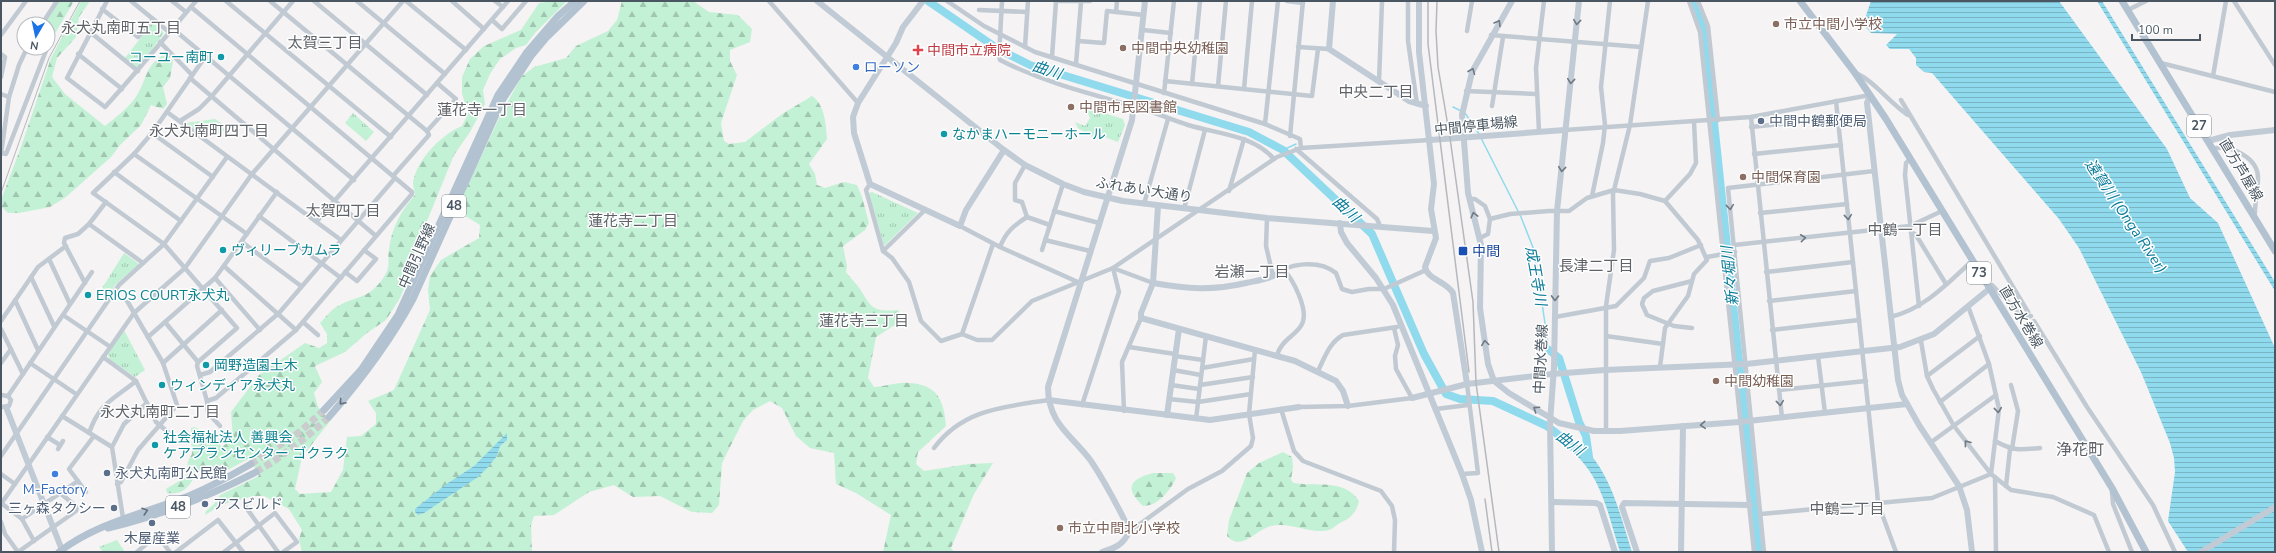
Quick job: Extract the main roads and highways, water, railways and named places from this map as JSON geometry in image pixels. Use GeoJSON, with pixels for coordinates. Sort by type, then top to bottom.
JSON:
{"type":"FeatureCollection","features":[{"type":"Feature","properties":{"kind":"main road","name":"中間引野線"},"geometry":{"type":"LineString","coordinates":[[324,410],[361,370],[398,315],[498,95],[532,46],[558,16],[575,1]]}},
{"type":"Feature","properties":{"kind":"main road","name":"中間引野線"},"geometry":{"type":"LineString","coordinates":[[329,417],[365,375],[413,299],[491,122],[512,84],[546,38],[584,1]]}},
{"type":"Feature","properties":{"kind":"main road","name":"直方水巻線"},"geometry":{"type":"LineString","coordinates":[[1800,1],[1870,95],[2112,488],[2146,552]]}},
{"type":"Feature","properties":{"kind":"main road","name":"直方芦屋線"},"geometry":{"type":"LineString","coordinates":[[2122,1],[2275,251]]}},
{"type":"Feature","properties":{"kind":"main road","name":"48"},"geometry":{"type":"LineString","coordinates":[[62,551],[96,531],[123,518],[191,495],[220,482],[251,464]]}},
{"type":"Feature","properties":{"kind":"main road","name":"48"},"geometry":{"type":"LineString","coordinates":[[96,531],[125,524],[186,504],[220,490],[256,472]]}},
{"type":"Feature","properties":{"kind":"water","name":"遠賀川 (Onga River)"},"geometry":{"type":"Polygon","coordinates":[[[1871,1],[2059,1],[2167,149],[2190,198],[2218,223],[2275,348],[2275,552],[2188,552],[2168,521],[2175,472],[2174,458],[2170,443],[2141,372],[2079,248],[2059,219],[1932,73],[1924,72],[1916,65],[1916,58],[1909,49],[1890,49],[1886,45],[1897,34],[1871,33],[1863,24],[1871,1]]]}},
{"type":"Feature","properties":{"kind":"water"},"geometry":{"type":"Polygon","coordinates":[[[2097,1],[2102,1],[2275,282],[2275,291],[2097,1]]]}},
{"type":"Feature","properties":{"kind":"water"},"geometry":{"type":"Polygon","coordinates":[[[507,433],[507,440],[500,446],[497,456],[478,477],[424,513],[418,515],[415,512],[415,509],[445,485],[474,466],[507,433]]]}},
{"type":"Feature","properties":{"kind":"water"},"geometry":{"type":"Polygon","coordinates":[[[1578,446],[1582,450],[1584,447],[1602,470],[1614,496],[1632,552],[1620,552],[1597,484],[1590,471],[1570,450],[1578,446]]]}},
{"type":"Feature","properties":{"kind":"waterway","name":"曲川"},"geometry":{"type":"LineString","coordinates":[[928,1],[998,49],[1030,65],[1249,132],[1283,150],[1372,234],[1424,354],[1446,394],[1460,399],[1493,401],[1547,426],[1583,454]]}},
{"type":"Feature","properties":{"kind":"waterway","name":"新々堀川"},"geometry":{"type":"LineString","coordinates":[[1694,1],[1704,27],[1759,552]]}},
{"type":"Feature","properties":{"kind":"waterway","name":"成王寺川"},"geometry":{"type":"LineString","coordinates":[[1453,107],[1461,111]]}},
{"type":"Feature","properties":{"kind":"waterway","name":"成王寺川"},"geometry":{"type":"LineString","coordinates":[[1465,113],[1479,134]]}},
{"type":"Feature","properties":{"kind":"waterway","name":"成王寺川"},"geometry":{"type":"LineString","coordinates":[[1481,138],[1521,217],[1534,250],[1549,350]]}},
{"type":"Feature","properties":{"kind":"waterway"},"geometry":{"type":"LineString","coordinates":[[1283,150],[1296,144]]}},
{"type":"Feature","properties":{"kind":"waterway","name":"成王寺川"},"geometry":{"type":"LineString","coordinates":[[1549,350],[1559,358],[1579,422],[1586,436],[1589,457]]}},
{"type":"Feature","properties":{"kind":"tunnel"},"geometry":{"type":"LineString","coordinates":[[251,464],[301,431],[324,410]]}},
{"type":"Feature","properties":{"kind":"tunnel"},"geometry":{"type":"LineString","coordinates":[[256,472],[276,460],[329,417]]}},
{"type":"Feature","properties":{"kind":"tram line"},"geometry":{"type":"LineString","coordinates":[[1,193],[49,58],[80,1]]}},
{"type":"Feature","properties":{"kind":"railway"},"geometry":{"type":"LineString","coordinates":[[1428,1],[1428,44],[1469,372]]}},
{"type":"Feature","properties":{"kind":"railway"},"geometry":{"type":"LineString","coordinates":[[1437,1],[1436,31],[1438,67],[1450,138],[1473,302],[1476,383],[1499,552]]}},
{"type":"Feature","properties":{"kind":"railway"},"geometry":{"type":"LineString","coordinates":[[1485,499],[1492,552]]}},
{"type":"Feature","properties":{"kind":"place","name":"市立中間小学校"},"geometry":{"type":"Point","coordinates":[1776,24]}},
{"type":"Feature","properties":{"kind":"place","name":"中間中央幼稚園"},"geometry":{"type":"Point","coordinates":[1123,48]}},
{"type":"Feature","properties":{"kind":"place","name":"中間市立病院"},"geometry":{"type":"Point","coordinates":[918,50]}},
{"type":"Feature","properties":{"kind":"place","name":"コーユー南町"},"geometry":{"type":"Point","coordinates":[221,57]}},
{"type":"Feature","properties":{"kind":"place","name":"ローソン"},"geometry":{"type":"Point","coordinates":[856,67]}},
{"type":"Feature","properties":{"kind":"place","name":"中間市民図書館"},"geometry":{"type":"Point","coordinates":[1071,107]}},
{"type":"Feature","properties":{"kind":"place","name":"中間中鶴郵便局"},"geometry":{"type":"Point","coordinates":[1761,121]}},
{"type":"Feature","properties":{"kind":"place","name":"なかまハーモニーホール"},"geometry":{"type":"Point","coordinates":[944,134]}},
{"type":"Feature","properties":{"kind":"place","name":"中間保育園"},"geometry":{"type":"Point","coordinates":[1743,177]}},
{"type":"Feature","properties":{"kind":"place","name":"ヴィリーブカムラ"},"geometry":{"type":"Point","coordinates":[223,250]}},
{"type":"Feature","properties":{"kind":"place","name":"中間"},"geometry":{"type":"Point","coordinates":[1463,251]}},
{"type":"Feature","properties":{"kind":"place","name":"ERIOS COURT永犬丸"},"geometry":{"type":"Point","coordinates":[88,295]}},
{"type":"Feature","properties":{"kind":"place","name":"岡野造園土木"},"geometry":{"type":"Point","coordinates":[206,365]}},
{"type":"Feature","properties":{"kind":"place","name":"中間幼稚園"},"geometry":{"type":"Point","coordinates":[1716,381]}},
{"type":"Feature","properties":{"kind":"place","name":"ウィンディア永犬丸"},"geometry":{"type":"Point","coordinates":[162,385]}},
{"type":"Feature","properties":{"kind":"place","name":"社会福祉法人 善興会 ケアプランセンター ゴクラク"},"geometry":{"type":"Point","coordinates":[155,445]}},
{"type":"Feature","properties":{"kind":"place","name":"永犬丸南町公民館"},"geometry":{"type":"Point","coordinates":[107,473]}},
{"type":"Feature","properties":{"kind":"place","name":"M-Factory"},"geometry":{"type":"Point","coordinates":[55,474]}},
{"type":"Feature","properties":{"kind":"place","name":"アスビルド"},"geometry":{"type":"Point","coordinates":[205,504]}},
{"type":"Feature","properties":{"kind":"place","name":"三ヶ森タクシー"},"geometry":{"type":"Point","coordinates":[114,508]}},
{"type":"Feature","properties":{"kind":"place","name":"木屋産業"},"geometry":{"type":"Point","coordinates":[152,523]}},
{"type":"Feature","properties":{"kind":"place","name":"市立中間北小学校"},"geometry":{"type":"Point","coordinates":[1060,528]}},
{"type":"Feature","properties":{"kind":"district","name":"永犬丸南町五丁目"},"geometry":{"type":"Point","coordinates":[121,28]}},
{"type":"Feature","properties":{"kind":"district","name":"太賀三丁目"},"geometry":{"type":"Point","coordinates":[325,43]}},
{"type":"Feature","properties":{"kind":"district","name":"中央二丁目"},"geometry":{"type":"Point","coordinates":[1376,92]}},
{"type":"Feature","properties":{"kind":"district","name":"蓮花寺一丁目"},"geometry":{"type":"Point","coordinates":[482,110]}},
{"type":"Feature","properties":{"kind":"district","name":"永犬丸南町四丁目"},"geometry":{"type":"Point","coordinates":[209,131]}},
{"type":"Feature","properties":{"kind":"district","name":"太賀四丁目"},"geometry":{"type":"Point","coordinates":[343,211]}},
{"type":"Feature","properties":{"kind":"district","name":"蓮花寺二丁目"},"geometry":{"type":"Point","coordinates":[633,221]}},
{"type":"Feature","properties":{"kind":"district","name":"中鶴一丁目"},"geometry":{"type":"Point","coordinates":[1905,230]}},
{"type":"Feature","properties":{"kind":"district","name":"長津二丁目"},"geometry":{"type":"Point","coordinates":[1596,266]}},
{"type":"Feature","properties":{"kind":"district","name":"岩瀬一丁目"},"geometry":{"type":"Point","coordinates":[1252,272]}},
{"type":"Feature","properties":{"kind":"district","name":"蓮花寺三丁目"},"geometry":{"type":"Point","coordinates":[864,321]}},
{"type":"Feature","properties":{"kind":"district","name":"永犬丸南町二丁目"},"geometry":{"type":"Point","coordinates":[160,412]}},
{"type":"Feature","properties":{"kind":"district","name":"浄花町"},"geometry":{"type":"Point","coordinates":[2080,450]}},
{"type":"Feature","properties":{"kind":"district","name":"中鶴二丁目"},"geometry":{"type":"Point","coordinates":[1847,509]}}]}
